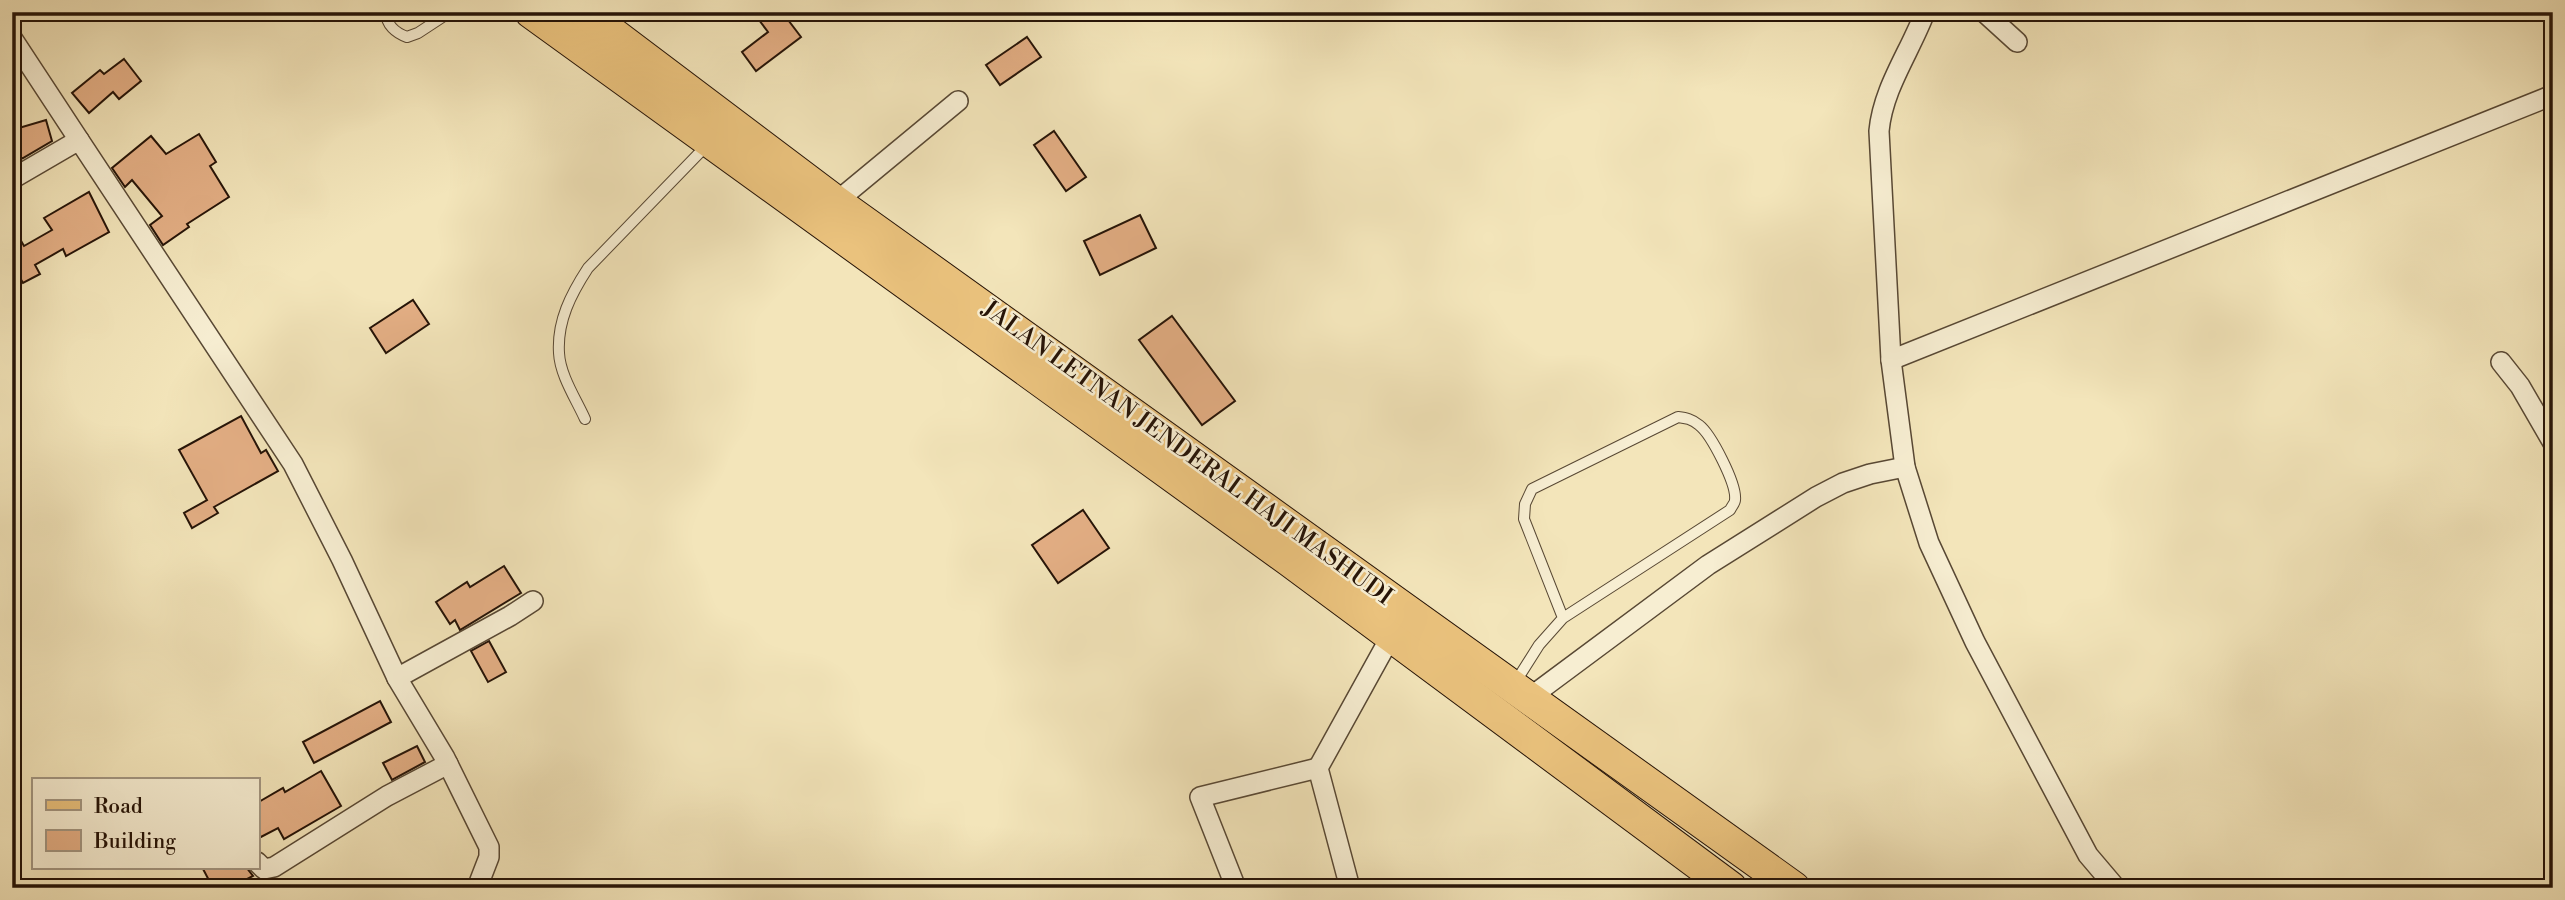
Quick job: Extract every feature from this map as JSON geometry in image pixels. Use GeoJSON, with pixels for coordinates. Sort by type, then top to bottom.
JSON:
{"type":"FeatureCollection","features":[{"type":"Feature","properties":{"kind":"main road","name":"JALAN LETNAN JENDERAL HAJI MASHUDI"},"geometry":{"type":"LineString","coordinates":[[584,12],[836,202],[1508,699],[1794,888]]}},
{"type":"Feature","properties":{"kind":"main road","name":"JALAN LETNAN JENDERAL HAJI MASHUDI"},"geometry":{"type":"LineString","coordinates":[[535,14],[1391,636],[1508,699],[1731,888]]}},
{"type":"Feature","properties":{"kind":"street"},"geometry":{"type":"LineString","coordinates":[[1925,12],[1887,93],[1881,111],[1879,131],[1892,360],[1905,467],[1929,543],[1975,642],[2088,855],[2116,888]]}},
{"type":"Feature","properties":{"kind":"street"},"geometry":{"type":"LineString","coordinates":[[1984,12],[2017,43]]}},
{"type":"Feature","properties":{"kind":"street"},"geometry":{"type":"LineString","coordinates":[[12,38],[293,464],[342,560],[397,678],[448,764],[489,847],[489,857],[477,888]]}},
{"type":"Feature","properties":{"kind":"street"},"geometry":{"type":"LineString","coordinates":[[1892,360],[2553,95]]}},
{"type":"Feature","properties":{"kind":"street"},"geometry":{"type":"LineString","coordinates":[[836,202],[958,101]]}},
{"type":"Feature","properties":{"kind":"street"},"geometry":{"type":"LineString","coordinates":[[12,179],[79,140]]}},
{"type":"Feature","properties":{"kind":"street"},"geometry":{"type":"LineString","coordinates":[[2501,362],[2520,386],[2553,443]]}},
{"type":"Feature","properties":{"kind":"street"},"geometry":{"type":"LineString","coordinates":[[1508,699],[1708,565],[1816,497],[1843,483],[1905,467]]}},
{"type":"Feature","properties":{"kind":"street"},"geometry":{"type":"LineString","coordinates":[[397,678],[533,601]]}},
{"type":"Feature","properties":{"kind":"street"},"geometry":{"type":"LineString","coordinates":[[1350,888],[1318,768],[1391,636]]}},
{"type":"Feature","properties":{"kind":"street"},"geometry":{"type":"LineString","coordinates":[[259,864],[264,869],[274,867],[387,796],[448,764]]}},
{"type":"Feature","properties":{"kind":"street"},"geometry":{"type":"LineString","coordinates":[[1236,888],[1200,797],[1318,768]]}},
{"type":"Feature","properties":{"kind":"lane"},"geometry":{"type":"LineString","coordinates":[[386,12],[388,23],[393,29],[407,37],[450,12]]}},
{"type":"Feature","properties":{"kind":"lane"},"geometry":{"type":"LineString","coordinates":[[585,419],[564,374],[559,355],[563,316],[573,290],[588,268],[710,142]]}},
{"type":"Feature","properties":{"kind":"lane"},"geometry":{"type":"LineString","coordinates":[[1508,699],[1539,645],[1563,618],[1730,510],[1735,500],[1732,485],[1714,445],[1701,426],[1690,419],[1678,417],[1532,489],[1525,504],[1524,519],[1563,618]]}},
{"type":"Feature","properties":{"kind":"building"},"geometry":{"type":"Polygon","coordinates":[[[753,12],[782,12],[801,37],[756,71],[742,52],[768,32],[753,12]]]}},
{"type":"Feature","properties":{"kind":"building"},"geometry":{"type":"Polygon","coordinates":[[[1027,37],[1041,57],[1000,85],[986,65],[1027,37]]]}},
{"type":"Feature","properties":{"kind":"building"},"geometry":{"type":"Polygon","coordinates":[[[124,59],[141,81],[119,99],[113,92],[89,113],[72,93],[100,70],[104,74],[124,59]]]}},
{"type":"Feature","properties":{"kind":"building"},"geometry":{"type":"Polygon","coordinates":[[[46,120],[52,141],[12,162],[12,130],[46,120]]]}},
{"type":"Feature","properties":{"kind":"building"},"geometry":{"type":"Polygon","coordinates":[[[1054,131],[1086,177],[1066,191],[1034,145],[1054,131]]]}},
{"type":"Feature","properties":{"kind":"building"},"geometry":{"type":"Polygon","coordinates":[[[199,134],[216,162],[210,166],[229,197],[187,224],[189,227],[163,245],[150,225],[162,216],[132,180],[125,187],[112,168],[151,136],[166,154],[199,134]]]}},
{"type":"Feature","properties":{"kind":"building"},"geometry":{"type":"Polygon","coordinates":[[[89,192],[109,232],[66,256],[63,249],[35,265],[40,274],[23,283],[12,264],[12,225],[24,246],[52,230],[44,218],[89,192]]]}},
{"type":"Feature","properties":{"kind":"building"},"geometry":{"type":"Polygon","coordinates":[[[1140,215],[1156,248],[1100,275],[1084,241],[1140,215]]]}},
{"type":"Feature","properties":{"kind":"building"},"geometry":{"type":"Polygon","coordinates":[[[413,300],[429,324],[386,353],[370,328],[413,300]]]}},
{"type":"Feature","properties":{"kind":"building"},"geometry":{"type":"Polygon","coordinates":[[[1172,316],[1235,401],[1202,425],[1139,340],[1172,316]]]}},
{"type":"Feature","properties":{"kind":"building"},"geometry":{"type":"Polygon","coordinates":[[[241,416],[261,453],[266,450],[278,471],[214,507],[218,513],[192,528],[184,513],[207,500],[179,450],[241,416]]]}},
{"type":"Feature","properties":{"kind":"building"},"geometry":{"type":"Polygon","coordinates":[[[1083,510],[1109,548],[1058,583],[1032,545],[1083,510]]]}},
{"type":"Feature","properties":{"kind":"building"},"geometry":{"type":"Polygon","coordinates":[[[504,566],[521,593],[460,630],[455,620],[450,624],[436,602],[467,582],[470,587],[504,566]]]}},
{"type":"Feature","properties":{"kind":"building"},"geometry":{"type":"Polygon","coordinates":[[[489,641],[506,672],[488,682],[471,651],[489,641]]]}},
{"type":"Feature","properties":{"kind":"building"},"geometry":{"type":"Polygon","coordinates":[[[380,701],[391,722],[314,763],[303,742],[380,701]]]}},
{"type":"Feature","properties":{"kind":"building"},"geometry":{"type":"Polygon","coordinates":[[[417,746],[425,762],[392,780],[383,763],[417,746]]]}},
{"type":"Feature","properties":{"kind":"building"},"geometry":{"type":"Polygon","coordinates":[[[321,771],[341,806],[284,839],[278,828],[259,838],[259,802],[283,788],[285,792],[321,771]]]}},
{"type":"Feature","properties":{"kind":"building"},"geometry":{"type":"Polygon","coordinates":[[[203,869],[248,869],[253,876],[230,888],[213,888],[203,869]]]}}]}
